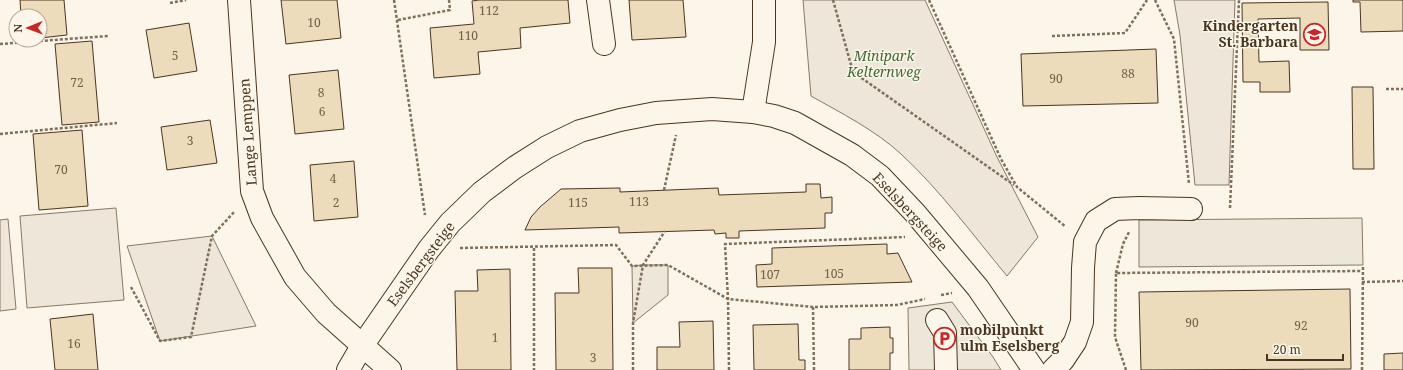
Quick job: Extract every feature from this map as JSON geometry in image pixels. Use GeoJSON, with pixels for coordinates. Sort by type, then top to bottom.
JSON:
{"type":"FeatureCollection","features":[{"type":"Feature","properties":{"kind":"street","name":"Lange Lemppen"},"geometry":{"type":"LineString","coordinates":[[239,0],[252,191],[262,218],[295,277],[326,313],[390,370]]}},
{"type":"Feature","properties":{"kind":"street"},"geometry":{"type":"LineString","coordinates":[[598,0],[604,44]]}},
{"type":"Feature","properties":{"kind":"street"},"geometry":{"type":"LineString","coordinates":[[753,112],[764,42],[764,0]]}},
{"type":"Feature","properties":{"kind":"street","name":"Eselsbergsteige"},"geometry":{"type":"LineString","coordinates":[[348,370],[362,346],[429,249],[450,223],[482,192],[547,147],[580,132],[620,120],[656,113],[712,109],[753,112],[774,116],[795,123],[852,155],[880,176],[935,236],[978,288],[1034,370]]}},
{"type":"Feature","properties":{"kind":"street"},"geometry":{"type":"LineString","coordinates":[[1053,370],[1063,360],[1075,342],[1082,322],[1085,242],[1096,221],[1115,209],[1191,209]]}},
{"type":"Feature","properties":{"kind":"street"},"geometry":{"type":"LineString","coordinates":[[937,320],[945,333],[946,370]]}},
{"type":"Feature","properties":{"kind":"path"},"geometry":{"type":"LineString","coordinates":[[170,3],[186,0]]}},
{"type":"Feature","properties":{"kind":"path"},"geometry":{"type":"LineString","coordinates":[[394,0],[429,249],[534,248],[616,245],[632,266],[668,265],[728,299],[812,307],[897,305],[928,298]]}},
{"type":"Feature","properties":{"kind":"path"},"geometry":{"type":"LineString","coordinates":[[398,20],[450,10],[449,0]]}},
{"type":"Feature","properties":{"kind":"path"},"geometry":{"type":"LineString","coordinates":[[833,0],[853,72],[1016,187],[1085,242]]}},
{"type":"Feature","properties":{"kind":"path"},"geometry":{"type":"LineString","coordinates":[[929,0],[1001,159],[1016,187]]}},
{"type":"Feature","properties":{"kind":"path"},"geometry":{"type":"LineString","coordinates":[[1052,36],[1125,33],[1147,0]]}},
{"type":"Feature","properties":{"kind":"path"},"geometry":{"type":"LineString","coordinates":[[1155,0],[1174,39],[1191,209]]}},
{"type":"Feature","properties":{"kind":"path"},"geometry":{"type":"LineString","coordinates":[[1230,208],[1239,0]]}},
{"type":"Feature","properties":{"kind":"path"},"geometry":{"type":"LineString","coordinates":[[0,44],[108,36]]}},
{"type":"Feature","properties":{"kind":"path"},"geometry":{"type":"LineString","coordinates":[[1386,89],[1403,89]]}},
{"type":"Feature","properties":{"kind":"path"},"geometry":{"type":"LineString","coordinates":[[664,190],[680,111]]}},
{"type":"Feature","properties":{"kind":"path"},"geometry":{"type":"LineString","coordinates":[[0,134],[117,123]]}},
{"type":"Feature","properties":{"kind":"path"},"geometry":{"type":"LineString","coordinates":[[130,287],[160,341],[191,337],[212,236],[252,191]]}},
{"type":"Feature","properties":{"kind":"path"},"geometry":{"type":"LineString","coordinates":[[1126,370],[1115,337],[1116,273],[1123,244],[1139,208]]}},
{"type":"Feature","properties":{"kind":"path"},"geometry":{"type":"LineString","coordinates":[[633,370],[633,323],[643,265],[665,231]]}},
{"type":"Feature","properties":{"kind":"path"},"geometry":{"type":"LineString","coordinates":[[729,370],[728,299],[725,244],[935,236]]}},
{"type":"Feature","properties":{"kind":"path"},"geometry":{"type":"LineString","coordinates":[[534,248],[534,370]]}},
{"type":"Feature","properties":{"kind":"path"},"geometry":{"type":"LineString","coordinates":[[1362,370],[1363,265]]}},
{"type":"Feature","properties":{"kind":"path"},"geometry":{"type":"LineString","coordinates":[[1116,273],[1362,271]]}},
{"type":"Feature","properties":{"kind":"path"},"geometry":{"type":"LineString","coordinates":[[1362,282],[1403,281]]}},
{"type":"Feature","properties":{"kind":"path"},"geometry":{"type":"LineString","coordinates":[[935,297],[978,288]]}},
{"type":"Feature","properties":{"kind":"path"},"geometry":{"type":"LineString","coordinates":[[812,307],[814,370]]}},
{"type":"Feature","properties":{"kind":"green space","name":"Minipark Kelternweg"},"geometry":{"type":"Polygon","coordinates":[[[803,0],[925,0],[997,157],[1038,237],[1007,276],[943,198],[901,154],[880,137],[846,115],[811,96],[803,0]]]}},
{"type":"Feature","properties":{"kind":"green space"},"geometry":{"type":"Polygon","coordinates":[[[1174,0],[1235,0],[1229,185],[1195,185],[1180,35],[1174,0]]]}},
{"type":"Feature","properties":{"kind":"green space"},"geometry":{"type":"Polygon","coordinates":[[[116,208],[124,300],[27,308],[20,216],[116,208]]]}},
{"type":"Feature","properties":{"kind":"green space"},"geometry":{"type":"Polygon","coordinates":[[[8,219],[16,309],[0,311],[0,220],[8,219]]]}},
{"type":"Feature","properties":{"kind":"green space"},"geometry":{"type":"Polygon","coordinates":[[[212,236],[256,326],[160,341],[127,246],[212,236]]]}},
{"type":"Feature","properties":{"kind":"shaded area"},"geometry":{"type":"Polygon","coordinates":[[[1362,218],[1363,265],[1139,267],[1139,220],[1362,218]]]}},
{"type":"Feature","properties":{"kind":"shaded area"},"geometry":{"type":"Polygon","coordinates":[[[668,265],[668,295],[633,323],[632,266],[668,265]]]}},
{"type":"Feature","properties":{"kind":"shaded area","name":"mobilpunkt ulm Eselsberg"},"geometry":{"type":"Polygon","coordinates":[[[952,302],[1001,370],[909,370],[908,308],[952,302]]]}},
{"type":"Feature","properties":{"kind":"building"},"geometry":{"type":"Polygon","coordinates":[[[20,0],[64,0],[67,35],[48,37],[48,8],[20,8],[20,0]]]}},
{"type":"Feature","properties":{"kind":"building"},"geometry":{"type":"Polygon","coordinates":[[[281,0],[337,0],[341,38],[286,44],[281,0]]]}},
{"type":"Feature","properties":{"kind":"building"},"geometry":{"type":"Polygon","coordinates":[[[568,0],[570,23],[520,28],[521,48],[478,52],[480,74],[434,78],[430,28],[474,24],[472,1],[568,0]]]}},
{"type":"Feature","properties":{"kind":"building"},"geometry":{"type":"Polygon","coordinates":[[[629,0],[683,0],[686,37],[632,40],[629,0]]]}},
{"type":"Feature","properties":{"kind":"building"},"geometry":{"type":"Polygon","coordinates":[[[1353,0],[1403,0],[1403,31],[1361,32],[1360,2],[1353,2],[1353,0]]]}},
{"type":"Feature","properties":{"kind":"building","name":"Kindergarten St. Barbara"},"geometry":{"type":"Polygon","coordinates":[[[1328,2],[1329,50],[1300,50],[1300,18],[1258,19],[1259,62],[1289,61],[1290,92],[1260,92],[1260,82],[1243,82],[1242,3],[1328,2]]]}},
{"type":"Feature","properties":{"kind":"building"},"geometry":{"type":"Polygon","coordinates":[[[189,23],[197,71],[154,78],[146,30],[189,23]]]}},
{"type":"Feature","properties":{"kind":"building"},"geometry":{"type":"Polygon","coordinates":[[[92,41],[99,122],[62,125],[55,44],[92,41]]]}},
{"type":"Feature","properties":{"kind":"building"},"geometry":{"type":"Polygon","coordinates":[[[1156,49],[1158,103],[1023,106],[1021,54],[1156,49]]]}},
{"type":"Feature","properties":{"kind":"building"},"geometry":{"type":"Polygon","coordinates":[[[338,70],[344,129],[295,134],[289,75],[338,70]]]}},
{"type":"Feature","properties":{"kind":"building"},"geometry":{"type":"Polygon","coordinates":[[[1352,87],[1373,87],[1374,169],[1353,169],[1352,87]]]}},
{"type":"Feature","properties":{"kind":"building"},"geometry":{"type":"Polygon","coordinates":[[[210,120],[217,163],[167,170],[161,127],[210,120]]]}},
{"type":"Feature","properties":{"kind":"building"},"geometry":{"type":"Polygon","coordinates":[[[82,130],[88,206],[39,210],[33,134],[82,130]]]}},
{"type":"Feature","properties":{"kind":"building"},"geometry":{"type":"Polygon","coordinates":[[[354,161],[358,217],[314,221],[310,165],[354,161]]]}},
{"type":"Feature","properties":{"kind":"building"},"geometry":{"type":"Polygon","coordinates":[[[806,184],[820,184],[821,198],[832,197],[832,213],[825,213],[825,228],[739,231],[739,238],[726,238],[726,233],[715,234],[714,230],[619,233],[619,227],[525,230],[531,217],[561,189],[620,188],[620,192],[718,188],[719,195],[806,192],[806,184]]]}},
{"type":"Feature","properties":{"kind":"building"},"geometry":{"type":"Polygon","coordinates":[[[887,244],[887,254],[898,253],[912,282],[757,287],[756,265],[772,264],[772,248],[887,244]]]}},
{"type":"Feature","properties":{"kind":"building"},"geometry":{"type":"Polygon","coordinates":[[[578,268],[612,268],[613,370],[556,370],[555,293],[579,293],[578,268]]]}},
{"type":"Feature","properties":{"kind":"building"},"geometry":{"type":"Polygon","coordinates":[[[510,269],[511,370],[457,370],[455,291],[478,291],[477,270],[510,269]]]}},
{"type":"Feature","properties":{"kind":"building"},"geometry":{"type":"Polygon","coordinates":[[[1350,289],[1351,369],[1141,370],[1139,292],[1350,289]]]}},
{"type":"Feature","properties":{"kind":"building"},"geometry":{"type":"Polygon","coordinates":[[[93,314],[98,370],[55,370],[50,319],[93,314]]]}},
{"type":"Feature","properties":{"kind":"building"},"geometry":{"type":"Polygon","coordinates":[[[713,321],[714,370],[657,370],[657,347],[680,347],[679,322],[713,321]]]}},
{"type":"Feature","properties":{"kind":"building"},"geometry":{"type":"Polygon","coordinates":[[[798,324],[799,360],[805,360],[805,370],[754,370],[753,325],[798,324]]]}},
{"type":"Feature","properties":{"kind":"building"},"geometry":{"type":"Polygon","coordinates":[[[890,327],[890,338],[893,338],[893,353],[890,353],[890,370],[849,370],[849,339],[861,339],[861,328],[890,327]]]}},
{"type":"Feature","properties":{"kind":"building"},"geometry":{"type":"Polygon","coordinates":[[[1403,353],[1403,370],[1384,370],[1384,354],[1403,353]]]}},
{"type":"Feature","properties":{"kind":"place","name":"Kindergarten St. Barbara"},"geometry":{"type":"Point","coordinates":[1314,34]}},
{"type":"Feature","properties":{"kind":"place","name":"mobilpunkt ulm Eselsberg"},"geometry":{"type":"Point","coordinates":[944,338]}}]}
